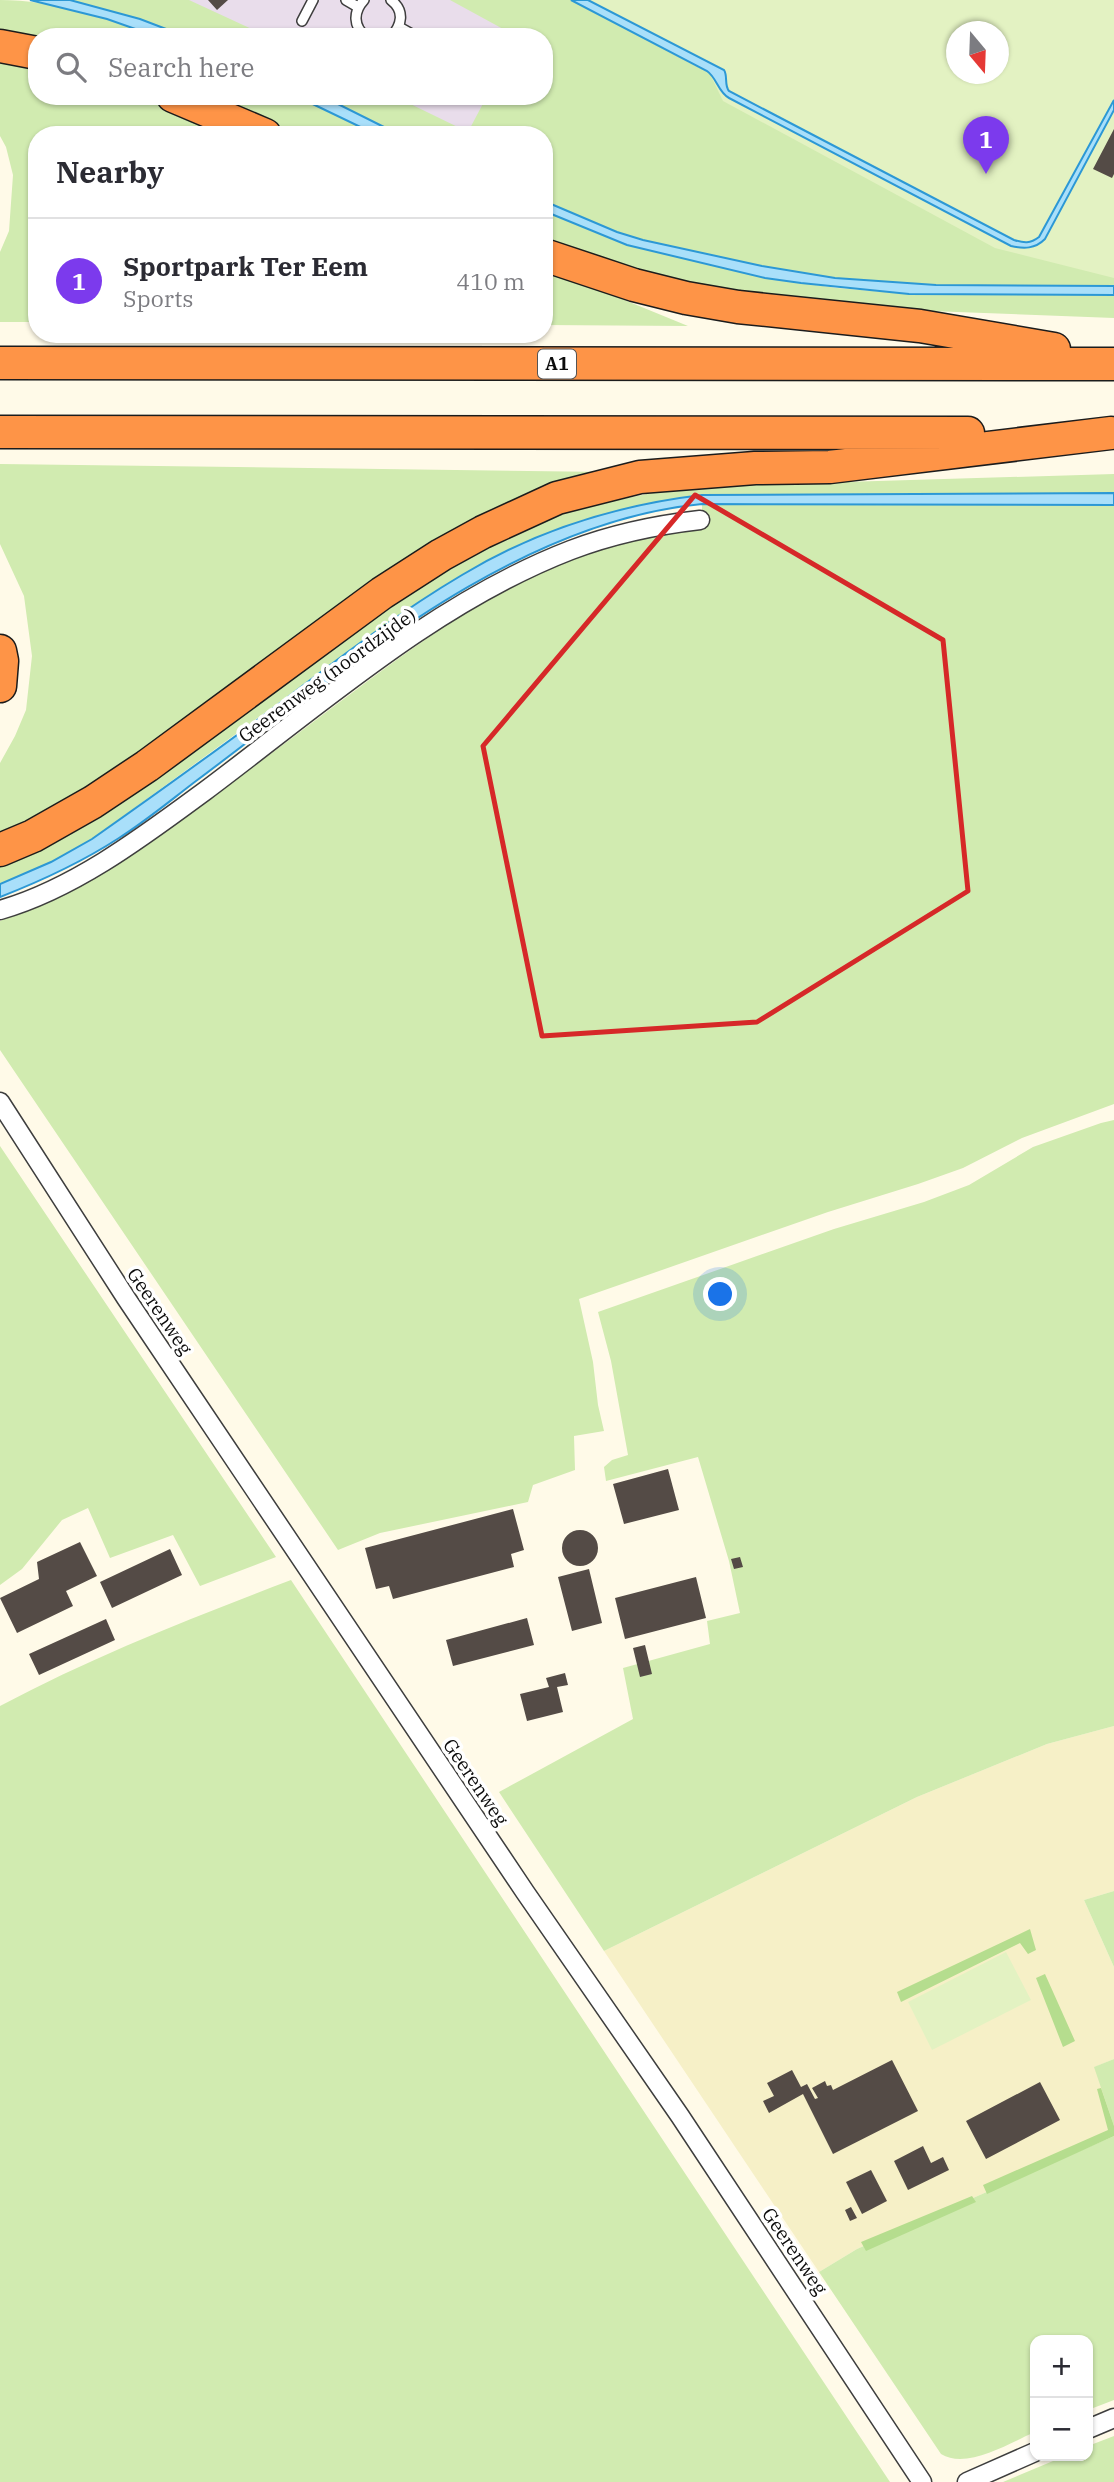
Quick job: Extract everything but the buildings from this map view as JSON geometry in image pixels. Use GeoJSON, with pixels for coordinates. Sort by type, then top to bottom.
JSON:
{"type":"FeatureCollection","features":[{"type":"Feature","properties":{"kind":"highway"},"geometry":{"type":"LineString","coordinates":[[0,47],[28,52]]}},
{"type":"Feature","properties":{"kind":"highway"},"geometry":{"type":"LineString","coordinates":[[194,105],[244,126]]}},
{"type":"Feature","properties":{"kind":"highway","name":"A1"},"geometry":{"type":"LineString","coordinates":[[553,258],[634,285],[686,298],[751,309],[920,326],[1114,362]]}},
{"type":"Feature","properties":{"kind":"highway","name":"A1"},"geometry":{"type":"LineString","coordinates":[[0,363],[1114,362]]}},
{"type":"Feature","properties":{"kind":"highway"},"geometry":{"type":"LineString","coordinates":[[0,432],[1113,433]]}},
{"type":"Feature","properties":{"kind":"highway"},"geometry":{"type":"LineString","coordinates":[[0,850],[33,836],[115,788],[382,593],[441,555],[483,532],[557,498],[640,477],[755,468],[830,467],[1113,433]]}},
{"type":"Feature","properties":{"kind":"highway"},"geometry":{"type":"LineString","coordinates":[[0,651],[0,686]]}},
{"type":"Feature","properties":{"kind":"street","name":"Geerenweg (noordzijde)"},"geometry":{"type":"LineString","coordinates":[[0,910],[61,884],[107,860],[174,814],[377,661],[480,593],[571,550],[654,526],[700,520]]}},
{"type":"Feature","properties":{"kind":"street","name":"Geerenweg"},"geometry":{"type":"LineString","coordinates":[[0,1102],[126,1298],[525,1892],[680,2116],[922,2482]]}},
{"type":"Feature","properties":{"kind":"street"},"geometry":{"type":"LineString","coordinates":[[1093,2427],[1114,2418]]}},
{"type":"Feature","properties":{"kind":"street"},"geometry":{"type":"LineString","coordinates":[[967,2482],[1030,2454]]}},
{"type":"Feature","properties":{"kind":"lane"},"geometry":{"type":"LineString","coordinates":[[302,22],[313,0]]}},
{"type":"Feature","properties":{"kind":"lane"},"geometry":{"type":"LineString","coordinates":[[345,0],[361,4],[355,19],[358,28]]}},
{"type":"Feature","properties":{"kind":"lane"},"geometry":{"type":"LineString","coordinates":[[391,0],[397,4],[401,15],[399,27]]}},
{"type":"Feature","properties":{"kind":"highlighted area"},"geometry":{"type":"Polygon","coordinates":[[[695,495],[943,640],[968,891],[757,1022],[542,1036],[483,746],[695,495]]]}},
{"type":"Feature","properties":{"kind":"shaded area"},"geometry":{"type":"Polygon","coordinates":[[[130,0],[480,0],[528,28],[201,28],[130,0]]]}},
{"type":"Feature","properties":{"kind":"shaded area"},"geometry":{"type":"Polygon","coordinates":[[[357,105],[522,105],[511,126],[398,126],[357,105]]]}},
{"type":"Feature","properties":{"kind":"shaded area"},"geometry":{"type":"Polygon","coordinates":[[[1114,1726],[1114,1891],[1084,1900],[1114,1967],[1114,2059],[1095,2067],[1114,2126],[1114,2136],[857,2249],[819,2272],[604,1951],[917,1797],[1047,1744],[1114,1726]]]}},
{"type":"Feature","properties":{"kind":"green space"},"geometry":{"type":"Polygon","coordinates":[[[0,0],[60,6],[134,28],[28,28],[28,39],[0,33],[0,0]]]}},
{"type":"Feature","properties":{"kind":"green space"},"geometry":{"type":"Polygon","coordinates":[[[70,0],[189,0],[250,28],[164,28],[70,0]]]}},
{"type":"Feature","properties":{"kind":"green space"},"geometry":{"type":"Polygon","coordinates":[[[450,0],[571,0],[711,74],[1114,262],[1114,286],[936,285],[835,278],[762,266],[617,232],[553,205],[553,126],[471,126],[482,105],[553,105],[553,28],[501,28],[450,0]]]}},
{"type":"Feature","properties":{"kind":"green space"},"geometry":{"type":"Polygon","coordinates":[[[573,0],[1114,0],[1114,278],[995,248],[723,101],[708,70],[573,0]]]}},
{"type":"Feature","properties":{"kind":"green space"},"geometry":{"type":"Polygon","coordinates":[[[0,54],[28,60],[28,105],[175,105],[223,126],[28,126],[28,322],[0,322],[0,252],[9,231],[13,175],[6,147],[0,136],[0,54]]]}},
{"type":"Feature","properties":{"kind":"green space"},"geometry":{"type":"Polygon","coordinates":[[[233,105],[315,105],[358,126],[281,126],[233,105]]]}},
{"type":"Feature","properties":{"kind":"green space"},"geometry":{"type":"Polygon","coordinates":[[[340,105],[412,105],[456,126],[382,126],[340,105]]]}},
{"type":"Feature","properties":{"kind":"green space"},"geometry":{"type":"Polygon","coordinates":[[[553,215],[627,245],[765,278],[909,294],[1114,295],[1114,318],[903,310],[737,294],[649,275],[553,244],[553,215]]]}},
{"type":"Feature","properties":{"kind":"green space"},"geometry":{"type":"Polygon","coordinates":[[[553,271],[688,326],[553,325],[553,271]]]}},
{"type":"Feature","properties":{"kind":"green space"},"geometry":{"type":"Polygon","coordinates":[[[0,464],[608,472],[550,489],[130,764],[0,842],[0,763],[26,710],[32,656],[24,596],[0,544],[0,464]]]}},
{"type":"Feature","properties":{"kind":"green space"},"geometry":{"type":"Polygon","coordinates":[[[1114,474],[1114,493],[702,495],[582,520],[416,606],[341,657],[92,839],[51,862],[0,884],[0,866],[33,852],[349,632],[477,551],[545,520],[580,508],[661,491],[713,486],[1114,474]]]}},
{"type":"Feature","properties":{"kind":"green space"},"geometry":{"type":"Polygon","coordinates":[[[702,504],[1114,505],[1114,1104],[1022,1138],[963,1168],[579,1299],[604,1431],[574,1436],[575,1470],[533,1485],[528,1502],[380,1533],[338,1550],[0,1050],[0,921],[69,887],[167,827],[404,655],[515,583],[590,549],[702,523],[702,504]]]}},
{"type":"Feature","properties":{"kind":"green space"},"geometry":{"type":"Polygon","coordinates":[[[1114,1120],[1114,1726],[1047,1744],[917,1797],[604,1951],[499,1792],[633,1719],[623,1668],[710,1644],[707,1621],[740,1613],[729,1561],[698,1457],[606,1481],[604,1467],[612,1460],[628,1455],[611,1361],[598,1312],[834,1229],[924,1202],[969,1185],[1033,1147],[1114,1120]]]}},
{"type":"Feature","properties":{"kind":"green space"},"geometry":{"type":"Polygon","coordinates":[[[0,1146],[276,1557],[200,1586],[173,1535],[110,1558],[88,1508],[62,1520],[22,1569],[0,1585],[0,1146]]]}},
{"type":"Feature","properties":{"kind":"green space"},"geometry":{"type":"Polygon","coordinates":[[[291,1580],[890,2482],[0,2482],[0,1706],[107,1654],[291,1580]]]}},
{"type":"Feature","properties":{"kind":"green space"},"geometry":{"type":"Polygon","coordinates":[[[1114,1891],[1114,1967],[1084,1900],[1114,1891]]]}},
{"type":"Feature","properties":{"kind":"green space"},"geometry":{"type":"Polygon","coordinates":[[[1030,1929],[1036,1950],[1028,1954],[1020,1943],[901,2002],[897,1992],[1030,1929]]]}},
{"type":"Feature","properties":{"kind":"green space"},"geometry":{"type":"Polygon","coordinates":[[[1006,1952],[1031,2000],[932,2050],[908,2002],[1006,1952]]]}},
{"type":"Feature","properties":{"kind":"green space"},"geometry":{"type":"Polygon","coordinates":[[[1045,1974],[1075,2041],[1063,2047],[1036,1978],[1045,1974]]]}},
{"type":"Feature","properties":{"kind":"green space"},"geometry":{"type":"Polygon","coordinates":[[[1114,2059],[1114,2126],[1094,2067],[1114,2059]]]}},
{"type":"Feature","properties":{"kind":"green space"},"geometry":{"type":"Polygon","coordinates":[[[1101,2088],[1114,2126],[1114,2136],[987,2194],[983,2185],[1108,2130],[1097,2089],[1101,2088]]]}},
{"type":"Feature","properties":{"kind":"green space"},"geometry":{"type":"Polygon","coordinates":[[[1114,2136],[1114,2400],[1093,2408],[1093,2335],[1030,2335],[1030,2434],[975,2457],[951,2458],[941,2454],[819,2272],[857,2249],[1114,2136]]]}},
{"type":"Feature","properties":{"kind":"green space"},"geometry":{"type":"Polygon","coordinates":[[[972,2196],[976,2202],[866,2251],[861,2242],[972,2196]]]}},
{"type":"Feature","properties":{"kind":"green space"},"geometry":{"type":"Polygon","coordinates":[[[1114,2436],[1114,2482],[1003,2482],[1053,2461],[1093,2461],[1093,2444],[1114,2436]]]}},
{"type":"Feature","properties":{"kind":"water"},"geometry":{"type":"Polygon","coordinates":[[[30,0],[70,0],[164,28],[132,28],[30,0]]]}},
{"type":"Feature","properties":{"kind":"water"},"geometry":{"type":"Polygon","coordinates":[[[571,0],[588,0],[724,70],[729,91],[1021,242],[1030,242],[1039,237],[1114,100],[1114,110],[1045,239],[1025,248],[1011,246],[729,98],[707,71],[571,0]]]}},
{"type":"Feature","properties":{"kind":"water"},"geometry":{"type":"Polygon","coordinates":[[[315,105],[340,105],[382,126],[358,126],[315,105]]]}},
{"type":"Feature","properties":{"kind":"water"},"geometry":{"type":"Polygon","coordinates":[[[553,205],[643,240],[762,266],[835,278],[936,285],[1114,286],[1114,295],[909,294],[801,283],[765,278],[627,245],[553,215],[553,205]]]}},
{"type":"Feature","properties":{"kind":"water"},"geometry":{"type":"Polygon","coordinates":[[[1114,493],[1114,505],[702,504],[632,517],[564,539],[497,571],[433,608],[371,650],[119,838],[61,870],[0,897],[0,884],[51,862],[92,839],[413,606],[490,559],[578,522],[639,506],[702,495],[1114,493]]]}},
{"type":"Feature","properties":{"kind":"place","name":"Sportpark Ter Eem"},"geometry":{"type":"Point","coordinates":[986,174]}}]}
